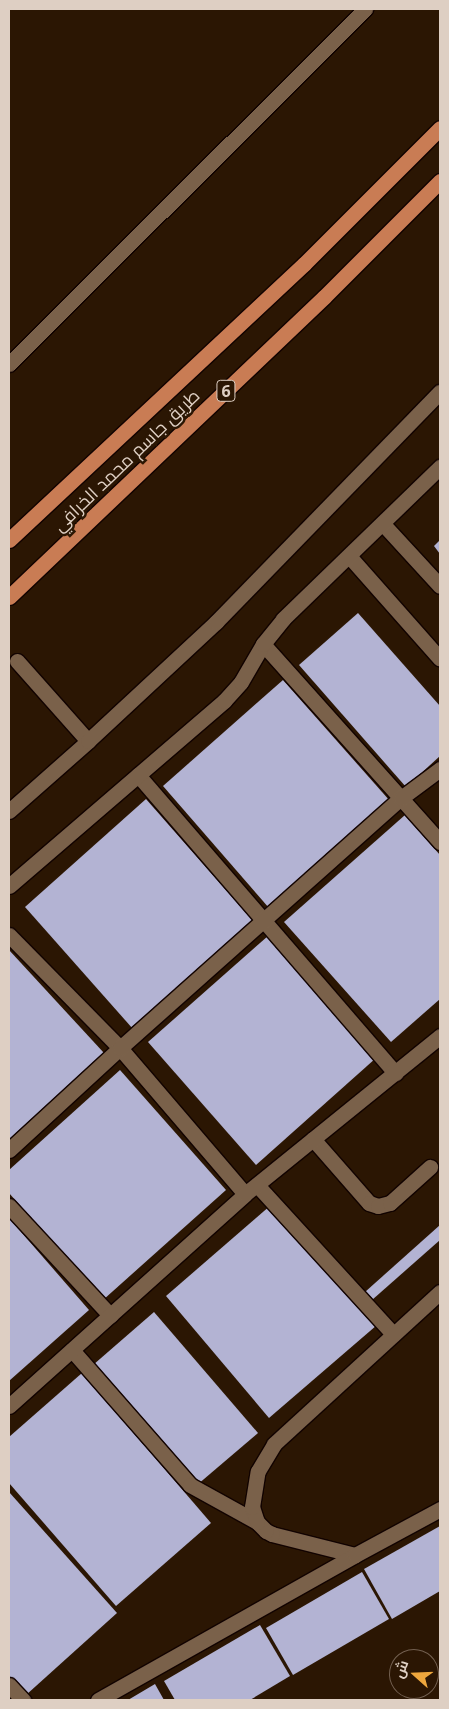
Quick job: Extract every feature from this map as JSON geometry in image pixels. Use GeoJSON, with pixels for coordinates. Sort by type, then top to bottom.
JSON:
{"type":"FeatureCollection","features":[{"type":"Feature","properties":{"kind":"highway","name":"طريق جاسم محمد الخرافي"},"geometry":{"type":"LineString","coordinates":[[9,540],[304,264],[440,128]]}},
{"type":"Feature","properties":{"kind":"highway","name":"طريق جاسم محمد الخرافي"},"geometry":{"type":"LineString","coordinates":[[9,597],[324,297],[440,181]]}},
{"type":"Feature","properties":{"kind":"street"},"geometry":{"type":"LineString","coordinates":[[9,364],[365,9]]}},
{"type":"Feature","properties":{"kind":"street"},"geometry":{"type":"LineString","coordinates":[[9,811],[88,741],[271,567],[440,392]]}},
{"type":"Feature","properties":{"kind":"street"},"geometry":{"type":"LineString","coordinates":[[9,886],[233,692],[248,671],[263,644],[283,619],[383,524],[434,481],[440,467]]}},
{"type":"Feature","properties":{"kind":"street"},"geometry":{"type":"LineString","coordinates":[[383,524],[440,586]]}},
{"type":"Feature","properties":{"kind":"street"},"geometry":{"type":"LineString","coordinates":[[349,556],[440,659]]}},
{"type":"Feature","properties":{"kind":"street"},"geometry":{"type":"LineString","coordinates":[[263,644],[440,842]]}},
{"type":"Feature","properties":{"kind":"street"},"geometry":{"type":"LineString","coordinates":[[17,662],[88,741]]}},
{"type":"Feature","properties":{"kind":"street"},"geometry":{"type":"LineString","coordinates":[[9,1150],[120,1048],[402,798],[440,769]]}},
{"type":"Feature","properties":{"kind":"street"},"geometry":{"type":"LineString","coordinates":[[138,775],[396,1073]]}},
{"type":"Feature","properties":{"kind":"street"},"geometry":{"type":"LineString","coordinates":[[9,935],[120,1048],[251,1189],[393,1334]]}},
{"type":"Feature","properties":{"kind":"street"},"geometry":{"type":"LineString","coordinates":[[9,1406],[251,1189],[440,1036]]}},
{"type":"Feature","properties":{"kind":"street"},"geometry":{"type":"LineString","coordinates":[[314,1139],[369,1203],[378,1206],[390,1203],[430,1167]]}},
{"type":"Feature","properties":{"kind":"street"},"geometry":{"type":"LineString","coordinates":[[9,1206],[110,1315]]}},
{"type":"Feature","properties":{"kind":"street"},"geometry":{"type":"LineString","coordinates":[[257,1522],[251,1499],[258,1471],[268,1452],[309,1410],[440,1292]]}},
{"type":"Feature","properties":{"kind":"street"},"geometry":{"type":"LineString","coordinates":[[72,1350],[190,1485],[257,1522],[272,1534],[355,1554]]}},
{"type":"Feature","properties":{"kind":"street"},"geometry":{"type":"LineString","coordinates":[[98,1700],[355,1554],[440,1509]]}},
{"type":"Feature","properties":{"kind":"street"},"geometry":{"type":"LineString","coordinates":[[9,1685],[23,1700]]}},
{"type":"Feature","properties":{"kind":"building"},"geometry":{"type":"Polygon","coordinates":[[[440,540],[440,554],[434,546],[440,540]]]}},
{"type":"Feature","properties":{"kind":"building"},"geometry":{"type":"Polygon","coordinates":[[[358,613],[440,706],[440,756],[406,787],[299,665],[358,613]]]}},
{"type":"Feature","properties":{"kind":"building"},"geometry":{"type":"Polygon","coordinates":[[[283,680],[390,801],[269,908],[163,786],[283,680]]]}},
{"type":"Feature","properties":{"kind":"building"},"geometry":{"type":"Polygon","coordinates":[[[146,799],[254,922],[133,1029],[25,907],[146,799]]]}},
{"type":"Feature","properties":{"kind":"building"},"geometry":{"type":"Polygon","coordinates":[[[405,815],[440,855],[440,999],[391,1042],[284,922],[405,815]]]}},
{"type":"Feature","properties":{"kind":"building"},"geometry":{"type":"Polygon","coordinates":[[[268,936],[376,1058],[256,1165],[148,1042],[268,936]]]}},
{"type":"Feature","properties":{"kind":"building"},"geometry":{"type":"Polygon","coordinates":[[[9,950],[104,1053],[9,1142],[9,950]]]}},
{"type":"Feature","properties":{"kind":"building"},"geometry":{"type":"Polygon","coordinates":[[[120,1070],[226,1190],[103,1300],[9,1193],[9,1170],[120,1070]]]}},
{"type":"Feature","properties":{"kind":"building"},"geometry":{"type":"Polygon","coordinates":[[[271,1205],[377,1325],[269,1418],[166,1296],[271,1205]]]}},
{"type":"Feature","properties":{"kind":"building"},"geometry":{"type":"Polygon","coordinates":[[[9,1218],[89,1310],[9,1381],[9,1218]]]}},
{"type":"Feature","properties":{"kind":"building"},"geometry":{"type":"Polygon","coordinates":[[[440,1225],[440,1240],[372,1300],[365,1292],[440,1225]]]}},
{"type":"Feature","properties":{"kind":"building"},"geometry":{"type":"Polygon","coordinates":[[[154,1312],[258,1433],[197,1485],[93,1365],[154,1312]]]}},
{"type":"Feature","properties":{"kind":"building"},"geometry":{"type":"Polygon","coordinates":[[[82,1373],[211,1523],[116,1606],[9,1483],[9,1437],[82,1373]]]}},
{"type":"Feature","properties":{"kind":"building"},"geometry":{"type":"Polygon","coordinates":[[[9,1492],[117,1613],[26,1695],[9,1676],[9,1492]]]}},
{"type":"Feature","properties":{"kind":"building"},"geometry":{"type":"Polygon","coordinates":[[[440,1526],[440,1591],[392,1619],[364,1569],[440,1526]]]}},
{"type":"Feature","properties":{"kind":"building"},"geometry":{"type":"Polygon","coordinates":[[[362,1572],[389,1619],[293,1675],[266,1628],[362,1572]]]}},
{"type":"Feature","properties":{"kind":"building"},"geometry":{"type":"Polygon","coordinates":[[[260,1625],[290,1676],[250,1700],[175,1700],[164,1681],[260,1625]]]}},
{"type":"Feature","properties":{"kind":"building"},"geometry":{"type":"Polygon","coordinates":[[[155,1684],[164,1700],[128,1700],[155,1684]]]}}]}
